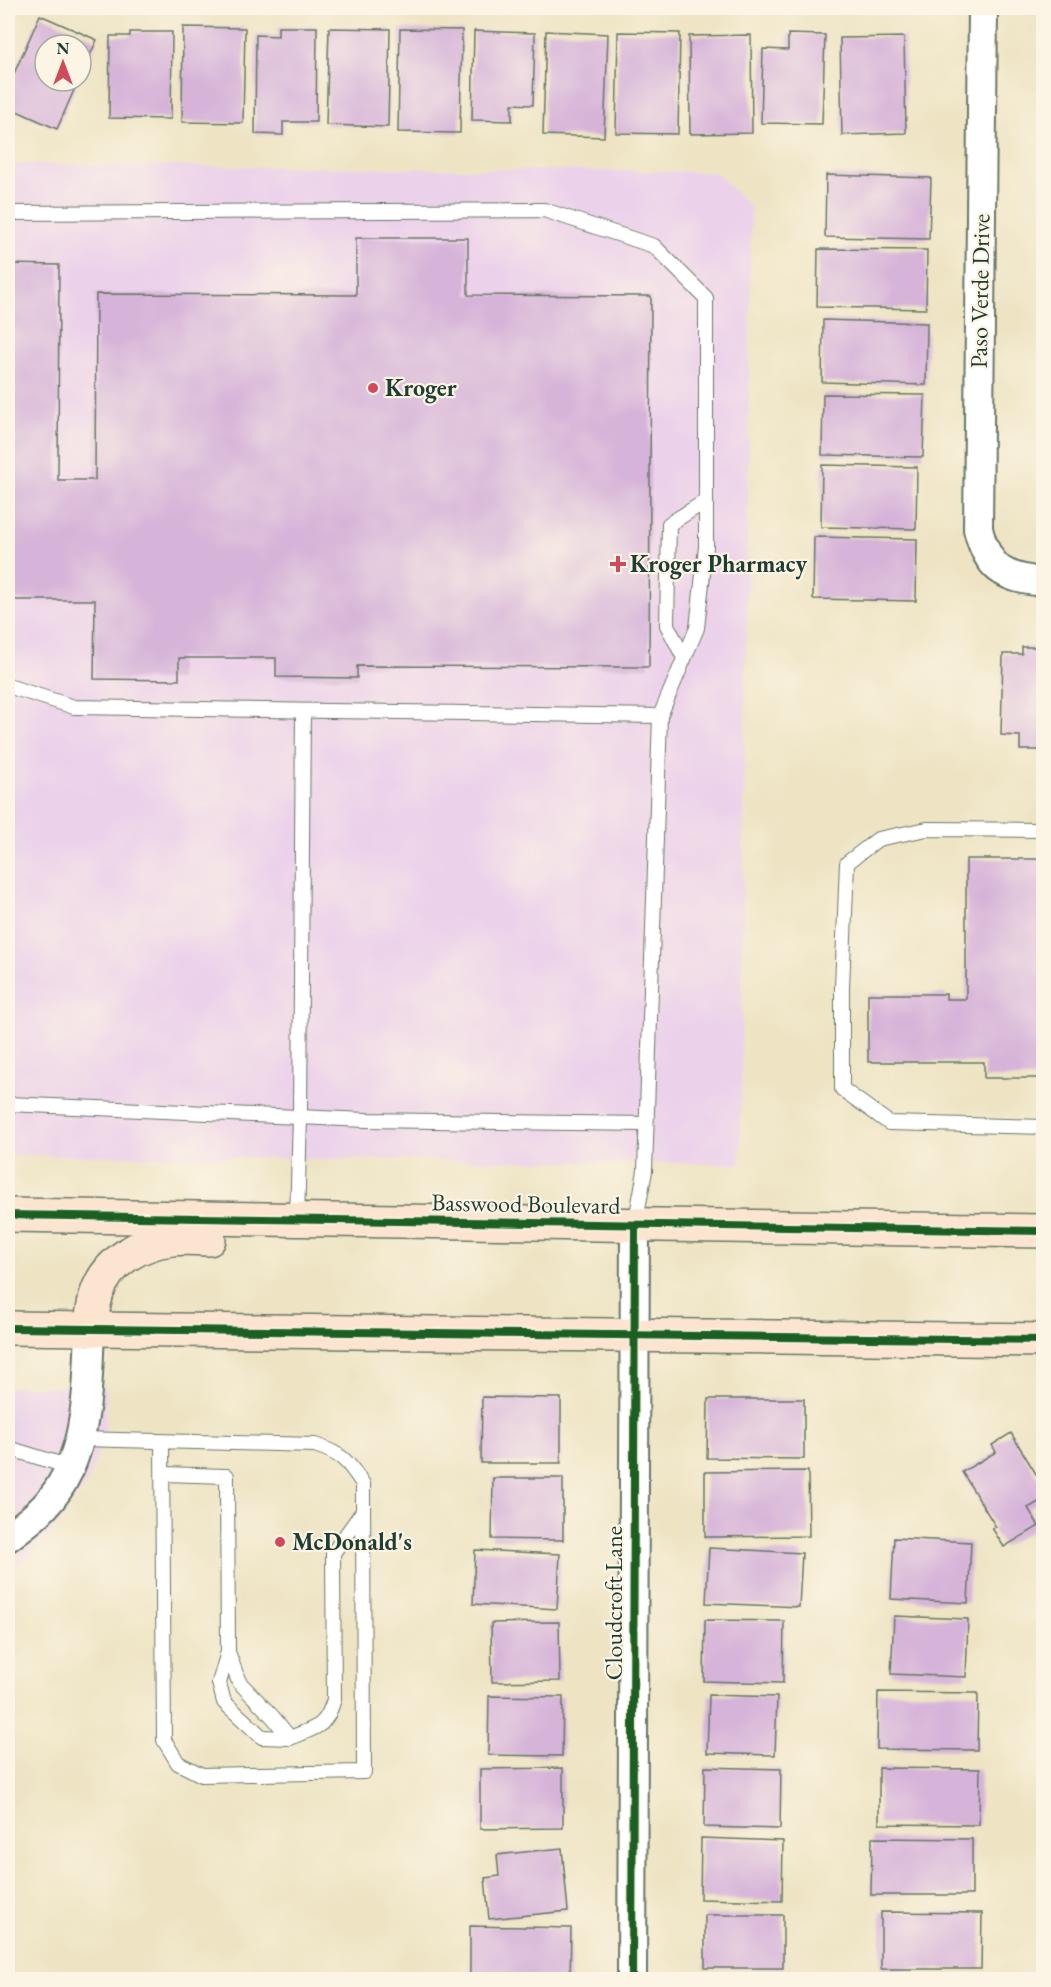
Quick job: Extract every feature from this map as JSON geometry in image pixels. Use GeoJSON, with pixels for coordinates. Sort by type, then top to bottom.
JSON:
{"type":"FeatureCollection","features":[{"type":"Feature","properties":{"kind":"main road","name":"Basswood Boulevard"},"geometry":{"type":"LineString","coordinates":[[8,1215],[1044,1231]]}},
{"type":"Feature","properties":{"kind":"main road"},"geometry":{"type":"LineString","coordinates":[[90,1330],[96,1295],[102,1280],[112,1267],[127,1254],[144,1245],[172,1238],[213,1239],[254,1218]]}},
{"type":"Feature","properties":{"kind":"main road"},"geometry":{"type":"LineString","coordinates":[[8,1328],[1044,1340]]}},
{"type":"Feature","properties":{"kind":"street","name":"Paso Verde Drive"},"geometry":{"type":"LineString","coordinates":[[983,8],[978,529],[983,549],[998,569],[1016,578],[1044,582]]}},
{"type":"Feature","properties":{"kind":"street","name":"Cloudcroft Lane"},"geometry":{"type":"LineString","coordinates":[[632,1980],[635,1226]]}},
{"type":"Feature","properties":{"kind":"street"},"geometry":{"type":"LineString","coordinates":[[8,1537],[38,1514],[57,1490],[70,1467],[85,1417],[90,1330]]}},
{"type":"Feature","properties":{"kind":"lane"},"geometry":{"type":"LineString","coordinates":[[8,213],[544,210],[654,246],[706,298],[706,547],[697,628],[660,716],[645,1171],[635,1226]]}},
{"type":"Feature","properties":{"kind":"lane"},"geometry":{"type":"LineString","coordinates":[[684,658],[667,625],[669,524],[706,501]]}},
{"type":"Feature","properties":{"kind":"lane"},"geometry":{"type":"LineString","coordinates":[[8,686],[74,707],[660,716]]}},
{"type":"Feature","properties":{"kind":"lane"},"geometry":{"type":"LineString","coordinates":[[297,1219],[303,711]]}},
{"type":"Feature","properties":{"kind":"lane"},"geometry":{"type":"LineString","coordinates":[[1044,830],[927,829],[878,839],[847,863],[842,988],[842,1089],[889,1124],[1044,1126]]}},
{"type":"Feature","properties":{"kind":"lane"},"geometry":{"type":"LineString","coordinates":[[8,1104],[385,1120],[646,1125]]}},
{"type":"Feature","properties":{"kind":"lane"},"geometry":{"type":"LineString","coordinates":[[80,1439],[315,1445],[334,1451],[348,1462],[363,1484],[364,1772],[202,1775],[178,1763],[164,1740],[162,1442]]}},
{"type":"Feature","properties":{"kind":"lane"},"geometry":{"type":"LineString","coordinates":[[8,1448],[70,1467]]}},
{"type":"Feature","properties":{"kind":"lane"},"geometry":{"type":"LineString","coordinates":[[163,1474],[227,1476],[228,1652],[219,1683],[224,1702],[262,1737],[290,1738],[321,1725],[329,1716],[334,1699],[333,1553],[363,1511]]}},
{"type":"Feature","properties":{"kind":"lane"},"geometry":{"type":"LineString","coordinates":[[228,1652],[239,1682],[273,1716],[290,1738]]}},
{"type":"Feature","properties":{"kind":"shaded area"},"geometry":{"type":"Polygon","coordinates":[[[8,164],[716,172],[751,208],[740,1164],[8,1155],[8,164]]]}},
{"type":"Feature","properties":{"kind":"shaded area"},"geometry":{"type":"Polygon","coordinates":[[[8,1387],[106,1387],[105,1434],[88,1481],[51,1534],[8,1573],[8,1387]]]}},
{"type":"Feature","properties":{"kind":"building"},"geometry":{"type":"Polygon","coordinates":[[[40,15],[81,33],[33,33],[33,93],[73,93],[57,129],[8,107],[8,87],[40,15]]]}},
{"type":"Feature","properties":{"kind":"building"},"geometry":{"type":"Polygon","coordinates":[[[183,27],[245,28],[243,123],[182,122],[183,27]]]}},
{"type":"Feature","properties":{"kind":"building"},"geometry":{"type":"Polygon","coordinates":[[[278,27],[317,27],[316,122],[283,122],[283,135],[255,134],[256,35],[278,36],[278,27]]]}},
{"type":"Feature","properties":{"kind":"building"},"geometry":{"type":"Polygon","coordinates":[[[329,28],[390,29],[388,127],[326,125],[329,28]]]}},
{"type":"Feature","properties":{"kind":"building"},"geometry":{"type":"Polygon","coordinates":[[[400,29],[462,30],[460,133],[398,132],[400,29]]]}},
{"type":"Feature","properties":{"kind":"building"},"geometry":{"type":"Polygon","coordinates":[[[474,31],[535,33],[533,105],[512,104],[512,121],[472,120],[474,31]]]}},
{"type":"Feature","properties":{"kind":"building"},"geometry":{"type":"Polygon","coordinates":[[[546,31],[608,34],[604,137],[543,135],[546,31]]]}},
{"type":"Feature","properties":{"kind":"building"},"geometry":{"type":"Polygon","coordinates":[[[130,32],[172,32],[171,119],[109,118],[110,36],[130,36],[130,32]]]}},
{"type":"Feature","properties":{"kind":"building"},"geometry":{"type":"Polygon","coordinates":[[[618,32],[680,33],[678,134],[616,133],[618,32]]]}},
{"type":"Feature","properties":{"kind":"building"},"geometry":{"type":"Polygon","coordinates":[[[788,34],[825,35],[822,124],[761,123],[763,49],[788,50],[788,34]]]}},
{"type":"Feature","properties":{"kind":"building"},"geometry":{"type":"Polygon","coordinates":[[[751,35],[752,133],[690,134],[689,36],[751,35]]]}},
{"type":"Feature","properties":{"kind":"building"},"geometry":{"type":"Polygon","coordinates":[[[904,37],[906,133],[842,135],[840,38],[904,37]]]}},
{"type":"Feature","properties":{"kind":"building"},"geometry":{"type":"Polygon","coordinates":[[[826,175],[931,178],[929,239],[825,237],[826,175]]]}},
{"type":"Feature","properties":{"kind":"building","name":"Kroger"},"geometry":{"type":"Polygon","coordinates":[[[356,238],[468,238],[468,295],[651,296],[649,667],[357,666],[357,678],[276,677],[276,658],[179,658],[179,680],[94,679],[95,600],[8,600],[8,264],[59,265],[58,480],[95,480],[96,294],[356,295],[356,238]]]}},
{"type":"Feature","properties":{"kind":"building"},"geometry":{"type":"Polygon","coordinates":[[[818,249],[927,250],[926,309],[817,307],[818,249]]]}},
{"type":"Feature","properties":{"kind":"building"},"geometry":{"type":"Polygon","coordinates":[[[823,320],[927,323],[926,385],[822,382],[823,320]]]}},
{"type":"Feature","properties":{"kind":"building"},"geometry":{"type":"Polygon","coordinates":[[[823,394],[925,395],[923,457],[822,455],[823,394]]]}},
{"type":"Feature","properties":{"kind":"building"},"geometry":{"type":"Polygon","coordinates":[[[822,465],[917,467],[916,529],[821,527],[822,465]]]}},
{"type":"Feature","properties":{"kind":"building"},"geometry":{"type":"Polygon","coordinates":[[[814,537],[917,539],[916,601],[813,599],[814,537]]]}},
{"type":"Feature","properties":{"kind":"building"},"geometry":{"type":"Polygon","coordinates":[[[1022,647],[1044,647],[1044,750],[1020,750],[1020,736],[1001,735],[1003,654],[1022,654],[1022,647]]]}},
{"type":"Feature","properties":{"kind":"building"},"geometry":{"type":"Polygon","coordinates":[[[966,859],[1044,859],[1044,1078],[984,1078],[984,1062],[868,1062],[868,994],[946,994],[946,999],[966,999],[966,859]]]}},
{"type":"Feature","properties":{"kind":"building"},"geometry":{"type":"Polygon","coordinates":[[[482,1397],[561,1398],[561,1463],[481,1463],[482,1397]]]}},
{"type":"Feature","properties":{"kind":"building"},"geometry":{"type":"Polygon","coordinates":[[[708,1399],[804,1399],[804,1459],[707,1458],[708,1399]]]}},
{"type":"Feature","properties":{"kind":"building"},"geometry":{"type":"Polygon","coordinates":[[[1011,1433],[1044,1487],[1044,1499],[1028,1508],[1039,1526],[1004,1547],[992,1528],[996,1527],[962,1472],[996,1452],[992,1445],[1011,1433]]]}},
{"type":"Feature","properties":{"kind":"building"},"geometry":{"type":"Polygon","coordinates":[[[808,1471],[809,1536],[705,1537],[705,1472],[808,1471]]]}},
{"type":"Feature","properties":{"kind":"building"},"geometry":{"type":"Polygon","coordinates":[[[493,1478],[563,1478],[563,1540],[492,1539],[493,1478]]]}},
{"type":"Feature","properties":{"kind":"building"},"geometry":{"type":"Polygon","coordinates":[[[894,1538],[971,1542],[968,1603],[891,1599],[894,1538]]]}},
{"type":"Feature","properties":{"kind":"building"},"geometry":{"type":"Polygon","coordinates":[[[709,1548],[802,1553],[799,1607],[706,1603],[709,1548]]]}},
{"type":"Feature","properties":{"kind":"building"},"geometry":{"type":"Polygon","coordinates":[[[475,1550],[560,1554],[557,1609],[473,1604],[475,1550]]]}},
{"type":"Feature","properties":{"kind":"building"},"geometry":{"type":"Polygon","coordinates":[[[894,1616],[968,1619],[966,1677],[891,1674],[894,1616]]]}},
{"type":"Feature","properties":{"kind":"building"},"geometry":{"type":"Polygon","coordinates":[[[705,1620],[784,1621],[783,1683],[704,1681],[705,1620]]]}},
{"type":"Feature","properties":{"kind":"building"},"geometry":{"type":"Polygon","coordinates":[[[559,1622],[560,1681],[492,1682],[491,1623],[559,1622]]]}},
{"type":"Feature","properties":{"kind":"building"},"geometry":{"type":"Polygon","coordinates":[[[878,1692],[978,1693],[977,1750],[877,1749],[878,1692]]]}},
{"type":"Feature","properties":{"kind":"building"},"geometry":{"type":"Polygon","coordinates":[[[709,1695],[777,1697],[775,1755],[707,1753],[709,1695]]]}},
{"type":"Feature","properties":{"kind":"building"},"geometry":{"type":"Polygon","coordinates":[[[489,1696],[563,1697],[562,1756],[488,1755],[489,1696]]]}},
{"type":"Feature","properties":{"kind":"building"},"geometry":{"type":"Polygon","coordinates":[[[705,1767],[781,1769],[780,1829],[704,1827],[705,1767]]]}},
{"type":"Feature","properties":{"kind":"building"},"geometry":{"type":"Polygon","coordinates":[[[563,1768],[563,1828],[480,1829],[480,1769],[563,1768]]]}},
{"type":"Feature","properties":{"kind":"building"},"geometry":{"type":"Polygon","coordinates":[[[879,1768],[980,1769],[979,1825],[879,1824],[879,1768]]]}},
{"type":"Feature","properties":{"kind":"building"},"geometry":{"type":"Polygon","coordinates":[[[701,1838],[783,1841],[782,1901],[700,1899],[701,1838]]]}},
{"type":"Feature","properties":{"kind":"building"},"geometry":{"type":"Polygon","coordinates":[[[872,1838],[972,1839],[972,1895],[871,1895],[872,1838]]]}},
{"type":"Feature","properties":{"kind":"building"},"geometry":{"type":"Polygon","coordinates":[[[562,1848],[568,1911],[489,1919],[485,1878],[499,1876],[497,1855],[562,1848]]]}},
{"type":"Feature","properties":{"kind":"building"},"geometry":{"type":"Polygon","coordinates":[[[881,1912],[982,1913],[981,1969],[881,1969],[881,1912]]]}},
{"type":"Feature","properties":{"kind":"building"},"geometry":{"type":"Polygon","coordinates":[[[705,1915],[783,1915],[783,1968],[705,1968],[705,1915]]]}},
{"type":"Feature","properties":{"kind":"building"},"geometry":{"type":"Polygon","coordinates":[[[470,1926],[571,1928],[570,1980],[470,1980],[470,1926]]]}},
{"type":"Feature","properties":{"kind":"cycle path"},"geometry":{"type":"LineString","coordinates":[[8,1215],[1044,1231]]}},
{"type":"Feature","properties":{"kind":"cycle path"},"geometry":{"type":"LineString","coordinates":[[632,1980],[635,1226]]}},
{"type":"Feature","properties":{"kind":"cycle path"},"geometry":{"type":"LineString","coordinates":[[8,1328],[1044,1340]]}},
{"type":"Feature","properties":{"kind":"place","name":"Kroger"},"geometry":{"type":"Point","coordinates":[373,388]}},
{"type":"Feature","properties":{"kind":"place","name":"Kroger Pharmacy"},"geometry":{"type":"Point","coordinates":[618,564]}},
{"type":"Feature","properties":{"kind":"place","name":"McDonald's"},"geometry":{"type":"Point","coordinates":[280,1542]}}]}
